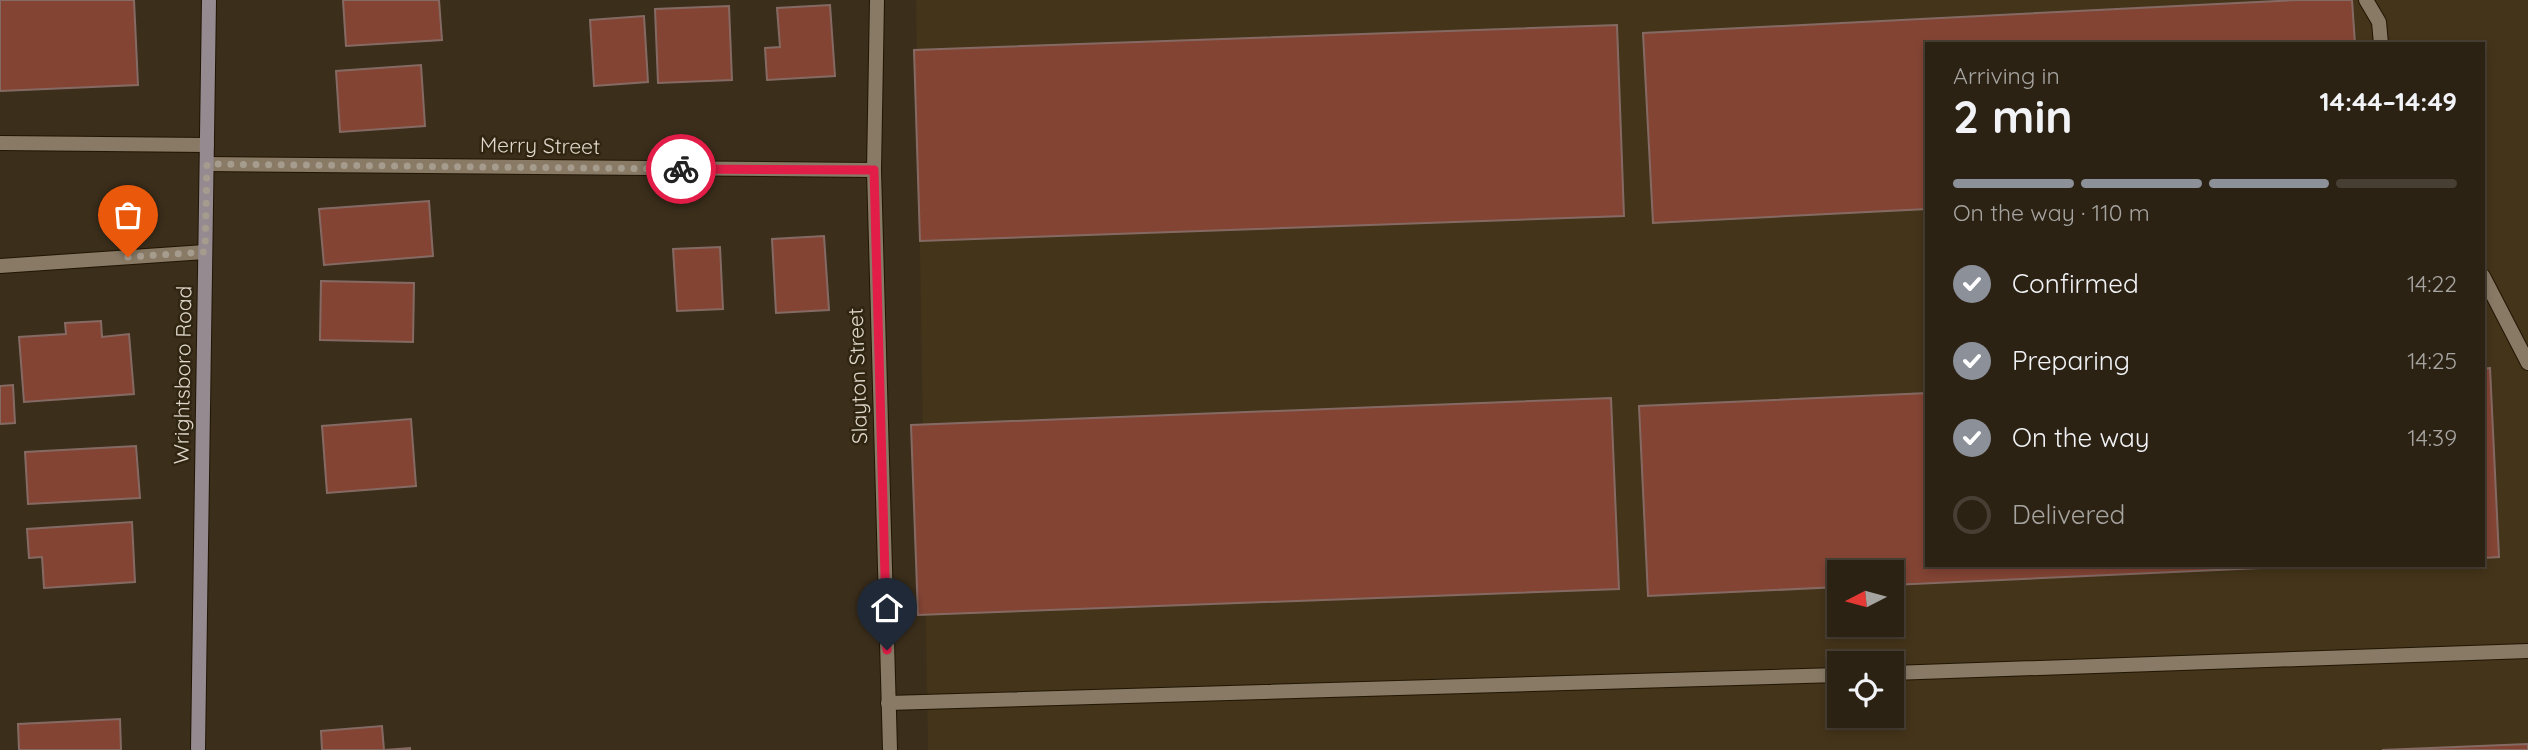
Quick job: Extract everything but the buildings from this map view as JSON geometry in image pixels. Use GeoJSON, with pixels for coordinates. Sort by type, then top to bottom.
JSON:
{"type":"FeatureCollection","features":[{"type":"Feature","properties":{"kind":"main road","name":"Wrightsboro Road"},"geometry":{"type":"LineString","coordinates":[[198,750],[209,0]]}},
{"type":"Feature","properties":{"kind":"street","name":"Slayton Street"},"geometry":{"type":"LineString","coordinates":[[877,0],[874,170],[890,750]]}},
{"type":"Feature","properties":{"kind":"street"},"geometry":{"type":"LineString","coordinates":[[2366,0],[2379,22],[2381,42]]}},
{"type":"Feature","properties":{"kind":"street"},"geometry":{"type":"LineString","coordinates":[[0,143],[207,145]]}},
{"type":"Feature","properties":{"kind":"street","name":"Merry Street"},"geometry":{"type":"LineString","coordinates":[[207,164],[874,170]]}},
{"type":"Feature","properties":{"kind":"street"},"geometry":{"type":"LineString","coordinates":[[0,266],[205,252]]}},
{"type":"Feature","properties":{"kind":"street"},"geometry":{"type":"LineString","coordinates":[[2485,280],[2528,363]]}},
{"type":"Feature","properties":{"kind":"street"},"geometry":{"type":"LineString","coordinates":[[1904,673],[2528,651]]}},
{"type":"Feature","properties":{"kind":"street"},"geometry":{"type":"LineString","coordinates":[[888,703],[1827,675]]}},
{"type":"Feature","properties":{"kind":"shaded area"},"geometry":{"type":"Polygon","coordinates":[[[916,0],[2528,0],[2528,750],[928,750],[916,0]]]}},
{"type":"Feature","properties":{"kind":"way so far"},"geometry":{"type":"LineString","coordinates":[[128,257],[205,252],[207,164],[681,169]]}},
{"type":"Feature","properties":{"kind":"route"},"geometry":{"type":"LineString","coordinates":[[681,169],[874,170],[887,650]]}}]}
